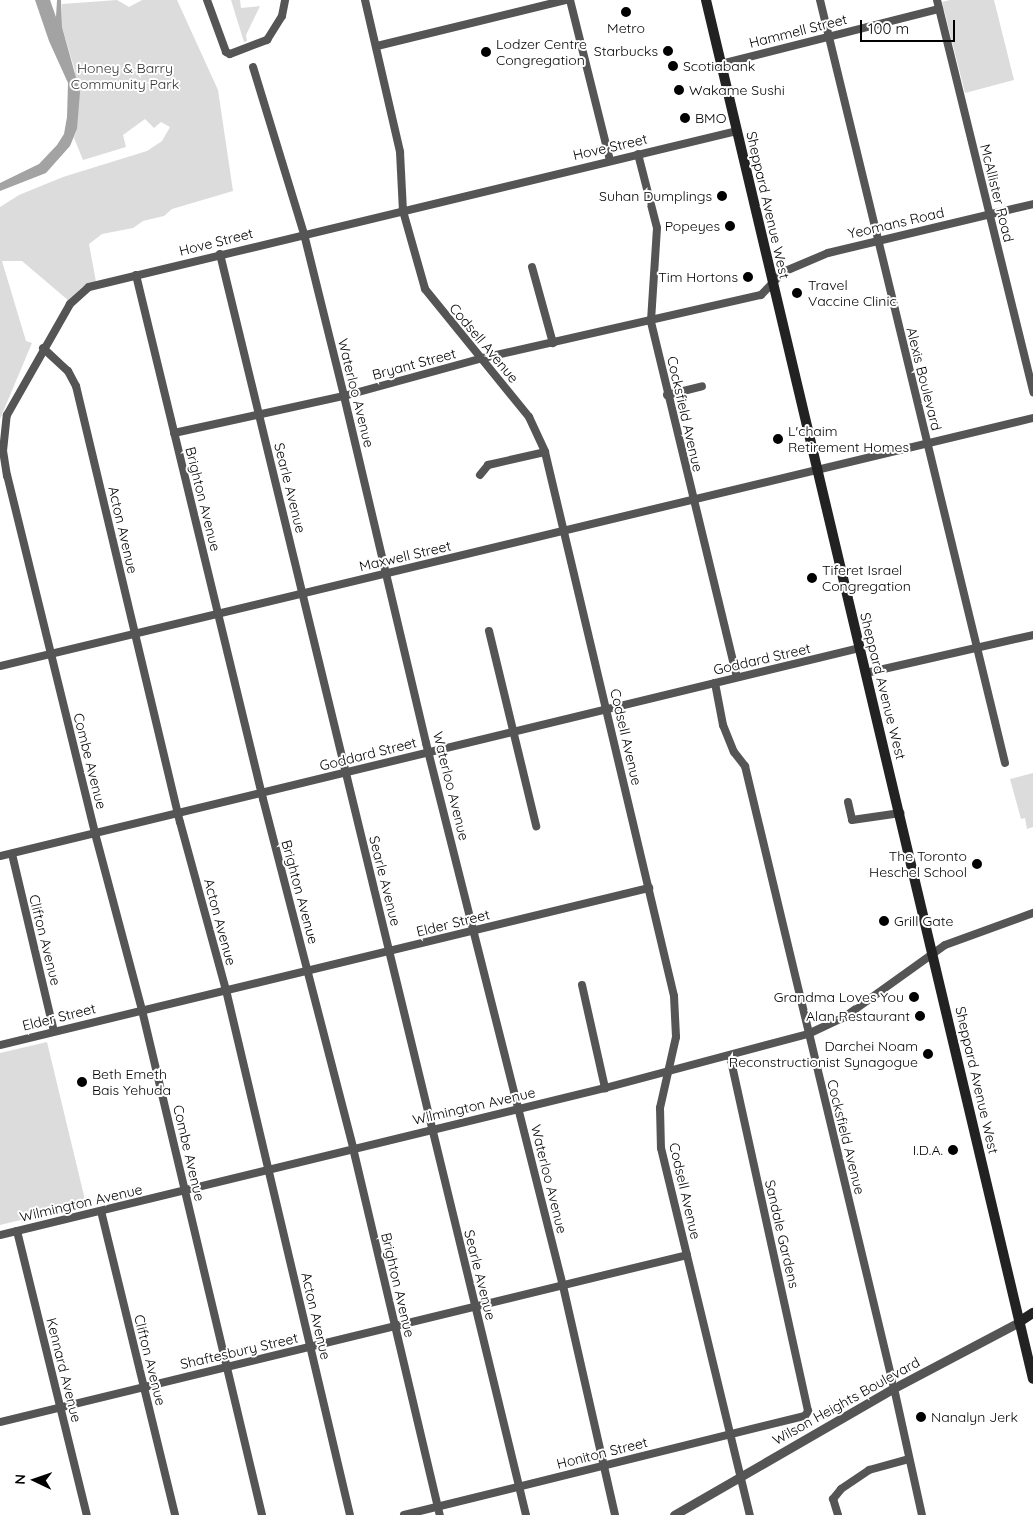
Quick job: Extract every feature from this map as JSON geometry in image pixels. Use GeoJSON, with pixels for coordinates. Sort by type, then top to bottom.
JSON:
{"type":"FeatureCollection","features":[{"type":"Feature","properties":{"kind":"main road","name":"Sheppard Avenue West"},"geometry":{"type":"LineString","coordinates":[[706,0],[816,471],[900,813],[1033,1379]]}},
{"type":"Feature","properties":{"kind":"main road","name":"Wilson Heights Boulevard"},"geometry":{"type":"LineString","coordinates":[[1019,1322],[1033,1313]]}},
{"type":"Feature","properties":{"kind":"street"},"geometry":{"type":"LineString","coordinates":[[207,0],[226,52],[230,54],[266,40],[282,16],[285,0]]}},
{"type":"Feature","properties":{"kind":"street","name":"Codsell Avenue"},"geometry":{"type":"LineString","coordinates":[[365,0],[400,152],[403,211],[425,289],[483,358],[529,417],[545,452],[608,710],[674,996],[676,1036],[658,1129],[750,1515]]}},
{"type":"Feature","properties":{"kind":"street"},"geometry":{"type":"LineString","coordinates":[[377,46],[566,0]]}},
{"type":"Feature","properties":{"kind":"street"},"geometry":{"type":"LineString","coordinates":[[570,0],[610,160]]}},
{"type":"Feature","properties":{"kind":"street","name":"Alexis Boulevard"},"geometry":{"type":"LineString","coordinates":[[820,0],[976,648],[1006,764]]}},
{"type":"Feature","properties":{"kind":"street","name":"McAllister Road"},"geometry":{"type":"LineString","coordinates":[[937,0],[1033,392]]}},
{"type":"Feature","properties":{"kind":"street","name":"Hammell Street"},"geometry":{"type":"LineString","coordinates":[[721,64],[939,9]]}},
{"type":"Feature","properties":{"kind":"street","name":"Waterloo Avenue"},"geometry":{"type":"LineString","coordinates":[[253,66],[304,234],[388,573],[429,752],[563,1286],[615,1515]]}},
{"type":"Feature","properties":{"kind":"street","name":"Hove Street"},"geometry":{"type":"LineString","coordinates":[[51,653],[4,477],[3,413],[78,294],[89,287],[220,254],[737,131]]}},
{"type":"Feature","properties":{"kind":"street","name":"Cocksfield Avenue"},"geometry":{"type":"LineString","coordinates":[[638,154],[657,228],[651,322],[692,499],[737,677]]}},
{"type":"Feature","properties":{"kind":"street","name":"Yeomans Road"},"geometry":{"type":"LineString","coordinates":[[772,283],[783,272],[828,253],[1033,204]]}},
{"type":"Feature","properties":{"kind":"street","name":"Searle Avenue"},"geometry":{"type":"LineString","coordinates":[[220,254],[526,1515]]}},
{"type":"Feature","properties":{"kind":"street"},"geometry":{"type":"LineString","coordinates":[[532,267],[552,343]]}},
{"type":"Feature","properties":{"kind":"street","name":"Brighton Avenue"},"geometry":{"type":"LineString","coordinates":[[136,275],[261,792],[353,1148],[439,1511]]}},
{"type":"Feature","properties":{"kind":"street","name":"Bryant Street"},"geometry":{"type":"LineString","coordinates":[[174,433],[344,396],[483,358],[651,322],[761,295],[772,283]]}},
{"type":"Feature","properties":{"kind":"street","name":"Acton Avenue"},"geometry":{"type":"LineString","coordinates":[[43,348],[68,371],[76,386],[178,812],[226,990],[350,1515]]}},
{"type":"Feature","properties":{"kind":"street"},"geometry":{"type":"LineString","coordinates":[[668,395],[702,386]]}},
{"type":"Feature","properties":{"kind":"street","name":"Maxwell Street"},"geometry":{"type":"LineString","coordinates":[[0,666],[1033,418]]}},
{"type":"Feature","properties":{"kind":"street"},"geometry":{"type":"LineString","coordinates":[[480,475],[488,465],[545,452]]}},
{"type":"Feature","properties":{"kind":"street"},"geometry":{"type":"LineString","coordinates":[[489,631],[536,826]]}},
{"type":"Feature","properties":{"kind":"street"},"geometry":{"type":"LineString","coordinates":[[866,673],[1033,635]]}},
{"type":"Feature","properties":{"kind":"street","name":"Goddard Street"},"geometry":{"type":"LineString","coordinates":[[0,856],[860,648]]}},
{"type":"Feature","properties":{"kind":"street","name":"Combe Avenue"},"geometry":{"type":"LineString","coordinates":[[51,653],[95,833],[142,1010],[262,1515]]}},
{"type":"Feature","properties":{"kind":"street","name":"Cocksfield Avenue"},"geometry":{"type":"LineString","coordinates":[[715,683],[723,725],[734,752],[745,766],[894,1388],[922,1515]]}},
{"type":"Feature","properties":{"kind":"street"},"geometry":{"type":"LineString","coordinates":[[848,802],[852,820],[900,813]]}},
{"type":"Feature","properties":{"kind":"street","name":"Clifton Avenue"},"geometry":{"type":"LineString","coordinates":[[12,854],[54,1031]]}},
{"type":"Feature","properties":{"kind":"street","name":"Elder Street"},"geometry":{"type":"LineString","coordinates":[[0,1045],[649,888]]}},
{"type":"Feature","properties":{"kind":"street","name":"Wilmington Avenue"},"geometry":{"type":"LineString","coordinates":[[0,1235],[670,1072],[808,1034],[843,1018],[944,945],[1033,913]]}},
{"type":"Feature","properties":{"kind":"street"},"geometry":{"type":"LineString","coordinates":[[582,985],[605,1088]]}},
{"type":"Feature","properties":{"kind":"street","name":"Sandale Gardens"},"geometry":{"type":"LineString","coordinates":[[730,1056],[808,1410],[805,1416]]}},
{"type":"Feature","properties":{"kind":"street","name":"Clifton Avenue"},"geometry":{"type":"LineString","coordinates":[[101,1211],[175,1515]]}},
{"type":"Feature","properties":{"kind":"street","name":"Kennard Avenue"},"geometry":{"type":"LineString","coordinates":[[17,1231],[86,1515]]}},
{"type":"Feature","properties":{"kind":"street","name":"Shaftesbury Street"},"geometry":{"type":"LineString","coordinates":[[0,1422],[687,1255]]}},
{"type":"Feature","properties":{"kind":"street","name":"Wilson Heights Boulevard"},"geometry":{"type":"LineString","coordinates":[[674,1515],[894,1388],[1019,1322]]}},
{"type":"Feature","properties":{"kind":"street","name":"Honiton Street"},"geometry":{"type":"LineString","coordinates":[[404,1515],[439,1511],[519,1487],[805,1416]]}},
{"type":"Feature","properties":{"kind":"street"},"geometry":{"type":"LineString","coordinates":[[838,1515],[833,1499],[841,1489],[869,1470],[909,1459]]}},
{"type":"Feature","properties":{"kind":"green space","name":"Honey & Barry Community Park"},"geometry":{"type":"Polygon","coordinates":[[[117,0],[129,7],[142,0],[177,0],[218,90],[233,191],[172,209],[164,216],[143,221],[133,228],[102,234],[89,244],[96,282],[82,287],[69,301],[22,261],[2,261],[26,341],[32,343],[0,419],[0,207],[19,195],[63,177],[147,151],[162,141],[170,127],[161,122],[154,128],[145,119],[123,135],[126,147],[83,160],[74,138],[77,129],[75,71],[62,27],[62,4],[117,0]]]}},
{"type":"Feature","properties":{"kind":"green space"},"geometry":{"type":"Polygon","coordinates":[[[231,0],[240,0],[241,8],[260,6],[246,35],[247,41],[244,42],[231,0]]]}},
{"type":"Feature","properties":{"kind":"green space"},"geometry":{"type":"Polygon","coordinates":[[[950,0],[994,0],[1014,80],[965,93],[942,2],[950,0]]]}},
{"type":"Feature","properties":{"kind":"green space"},"geometry":{"type":"Polygon","coordinates":[[[1033,773],[1033,827],[1027,829],[1025,818],[1021,819],[1010,779],[1033,773]]]}},
{"type":"Feature","properties":{"kind":"green space"},"geometry":{"type":"Polygon","coordinates":[[[47,1042],[86,1204],[0,1225],[0,1053],[47,1042]]]}},
{"type":"Feature","properties":{"kind":"shaded area"},"geometry":{"type":"Polygon","coordinates":[[[35,0],[50,0],[56,17],[57,0],[61,0],[62,27],[80,92],[77,129],[70,146],[46,173],[0,191],[0,183],[39,164],[57,145],[64,134],[67,117],[68,83],[49,41],[35,0]]]}},
{"type":"Feature","properties":{"kind":"place","name":"Metro"},"geometry":{"type":"Point","coordinates":[626,12]}},
{"type":"Feature","properties":{"kind":"place","name":"Starbucks"},"geometry":{"type":"Point","coordinates":[668,51]}},
{"type":"Feature","properties":{"kind":"place","name":"Lodzer Centre Congregation"},"geometry":{"type":"Point","coordinates":[486,52]}},
{"type":"Feature","properties":{"kind":"place","name":"Scotiabank"},"geometry":{"type":"Point","coordinates":[673,66]}},
{"type":"Feature","properties":{"kind":"place","name":"Wakame Sushi"},"geometry":{"type":"Point","coordinates":[679,90]}},
{"type":"Feature","properties":{"kind":"place","name":"BMO"},"geometry":{"type":"Point","coordinates":[685,118]}},
{"type":"Feature","properties":{"kind":"place","name":"Suhan Dumplings"},"geometry":{"type":"Point","coordinates":[722,196]}},
{"type":"Feature","properties":{"kind":"place","name":"Popeyes"},"geometry":{"type":"Point","coordinates":[730,226]}},
{"type":"Feature","properties":{"kind":"place","name":"Tim Hortons"},"geometry":{"type":"Point","coordinates":[748,277]}},
{"type":"Feature","properties":{"kind":"place","name":"Travel Vaccine Clinic"},"geometry":{"type":"Point","coordinates":[797,293]}},
{"type":"Feature","properties":{"kind":"place","name":"L'chaim Retirement Homes"},"geometry":{"type":"Point","coordinates":[778,439]}},
{"type":"Feature","properties":{"kind":"place","name":"Tiferet Israel Congregation"},"geometry":{"type":"Point","coordinates":[812,578]}},
{"type":"Feature","properties":{"kind":"place","name":"The Toronto Heschel School"},"geometry":{"type":"Point","coordinates":[977,864]}},
{"type":"Feature","properties":{"kind":"place","name":"Grill Gate"},"geometry":{"type":"Point","coordinates":[884,921]}},
{"type":"Feature","properties":{"kind":"place","name":"Grandma Loves You"},"geometry":{"type":"Point","coordinates":[914,997]}},
{"type":"Feature","properties":{"kind":"place","name":"Alan Restaurant"},"geometry":{"type":"Point","coordinates":[920,1016]}},
{"type":"Feature","properties":{"kind":"place","name":"Darchei Noam Reconstructionist Synagogue"},"geometry":{"type":"Point","coordinates":[928,1054]}},
{"type":"Feature","properties":{"kind":"place","name":"Beth Emeth Bais Yehuda"},"geometry":{"type":"Point","coordinates":[82,1082]}},
{"type":"Feature","properties":{"kind":"place","name":"I.D.A."},"geometry":{"type":"Point","coordinates":[953,1150]}},
{"type":"Feature","properties":{"kind":"place","name":"Nanalyn Jerk"},"geometry":{"type":"Point","coordinates":[921,1417]}}]}
